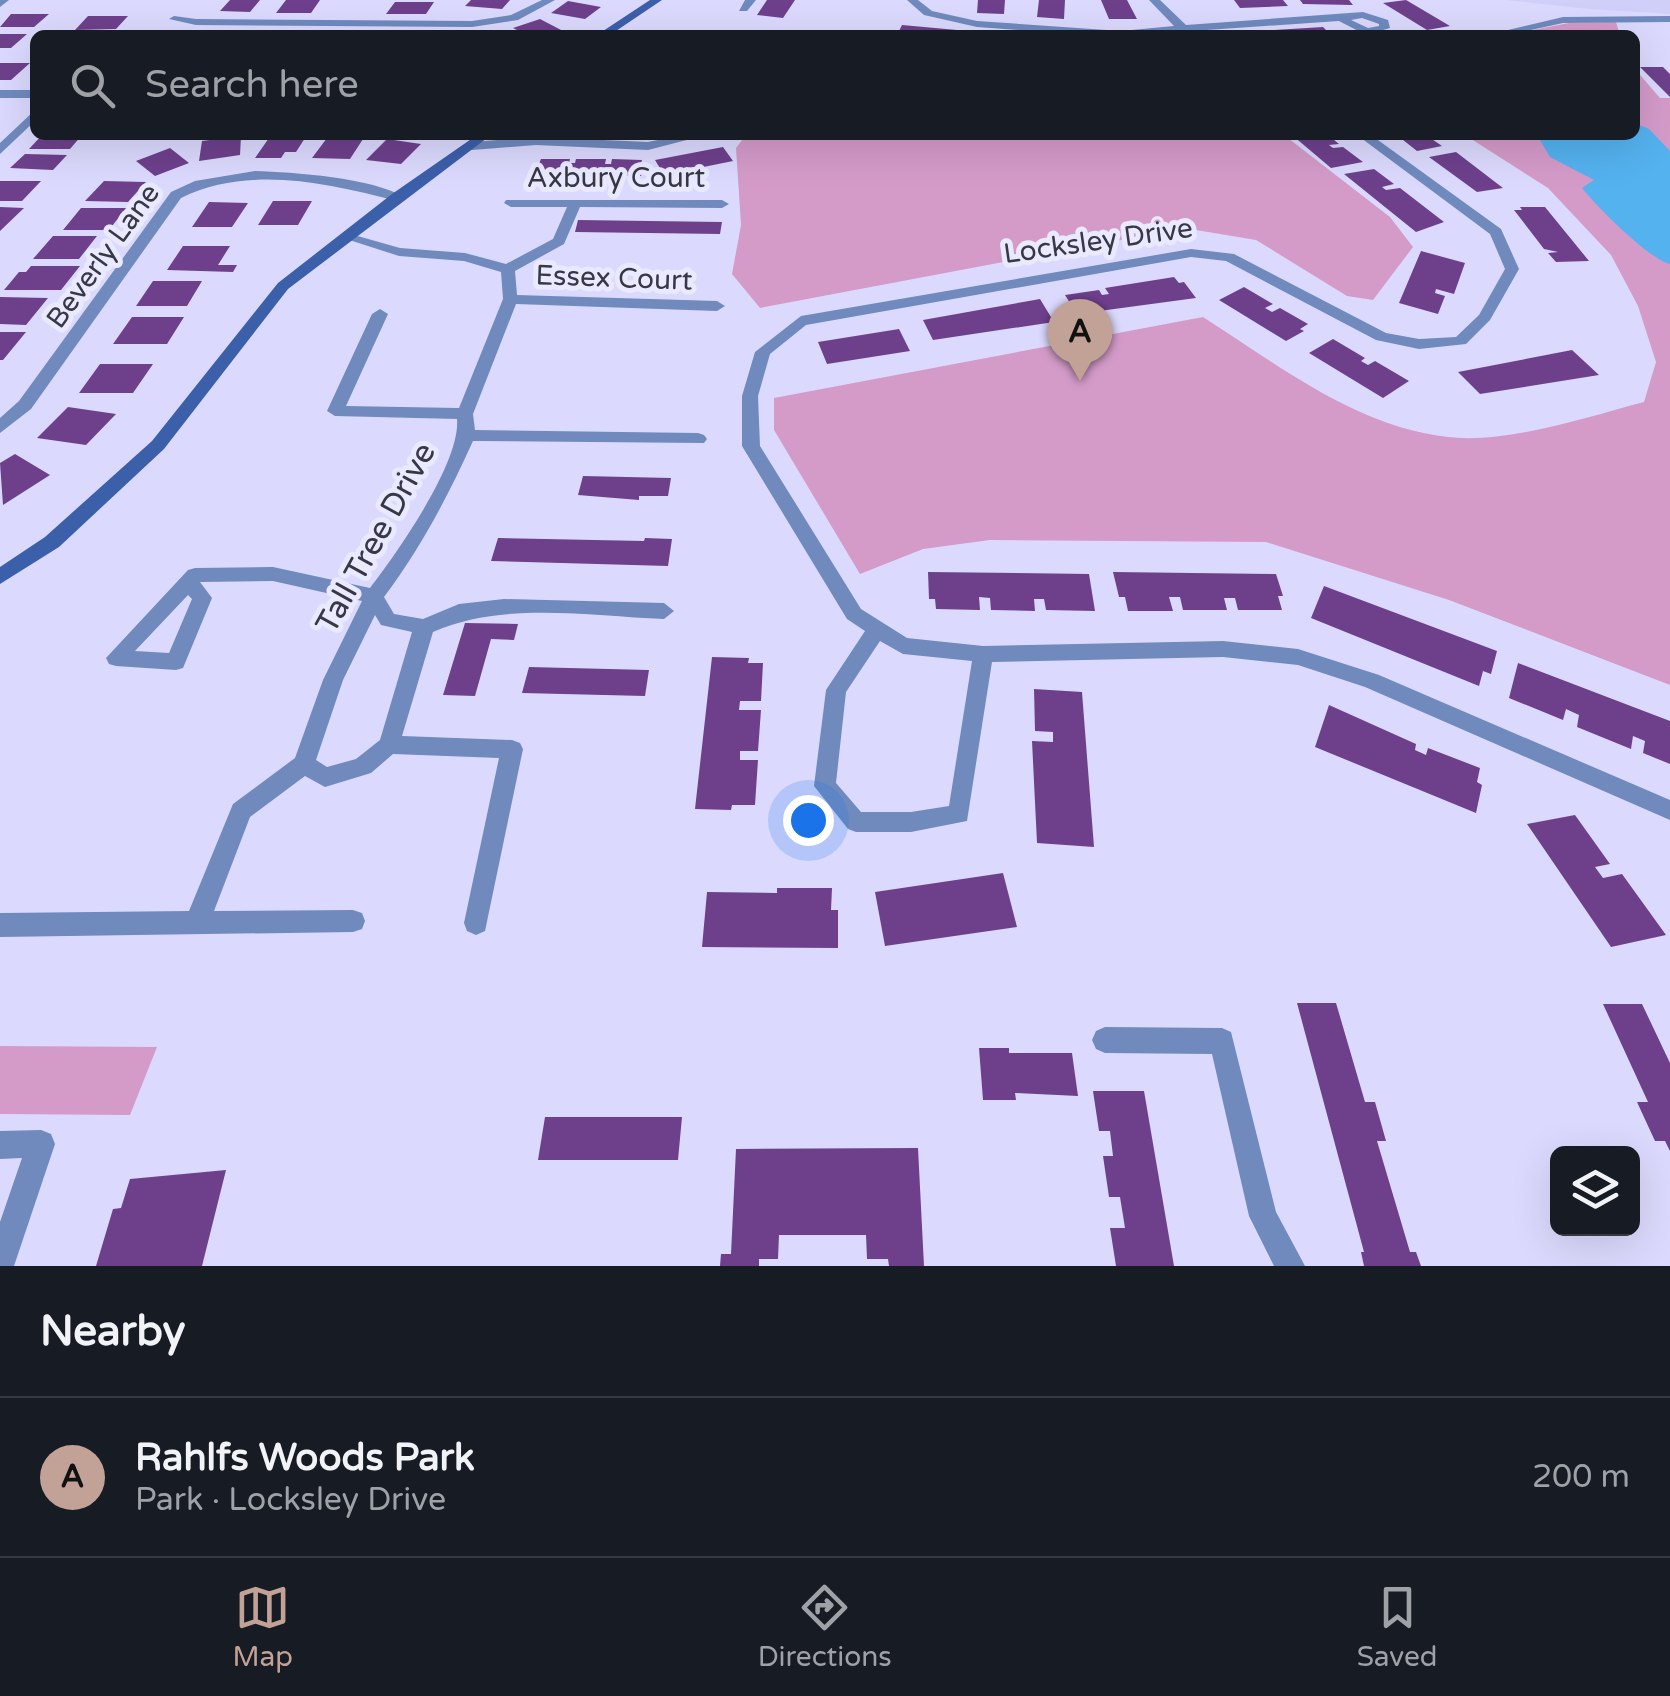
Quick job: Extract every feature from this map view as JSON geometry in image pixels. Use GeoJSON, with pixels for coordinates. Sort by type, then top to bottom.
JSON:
{"type":"FeatureCollection","features":[{"type":"Feature","properties":{"kind":"main road"},"geometry":{"type":"LineString","coordinates":[[611,30],[657,0]]}},
{"type":"Feature","properties":{"kind":"main road"},"geometry":{"type":"LineString","coordinates":[[0,576],[52,542],[158,445],[283,286],[398,196],[478,141]]}},
{"type":"Feature","properties":{"kind":"street"},"geometry":{"type":"LineString","coordinates":[[174,18],[196,22],[351,16],[472,24],[514,18],[550,0]]}},
{"type":"Feature","properties":{"kind":"street"},"geometry":{"type":"LineString","coordinates":[[912,0],[928,13],[977,24],[1063,30]]}},
{"type":"Feature","properties":{"kind":"street"},"geometry":{"type":"LineString","coordinates":[[1154,0],[1185,30]]}},
{"type":"Feature","properties":{"kind":"street"},"geometry":{"type":"LineString","coordinates":[[1201,30],[1273,20],[1345,18]]}},
{"type":"Feature","properties":{"kind":"street"},"geometry":{"type":"LineString","coordinates":[[1516,30],[1562,20],[1670,20]]}},
{"type":"Feature","properties":{"kind":"street"},"geometry":{"type":"LineString","coordinates":[[0,94],[30,94]]}},
{"type":"Feature","properties":{"kind":"street"},"geometry":{"type":"LineString","coordinates":[[0,150],[30,119]]}},
{"type":"Feature","properties":{"kind":"street"},"geometry":{"type":"LineString","coordinates":[[560,140],[648,146],[676,140]]}},
{"type":"Feature","properties":{"kind":"street","name":"Locksley Drive"},"geometry":{"type":"LineString","coordinates":[[1370,140],[1496,232],[1512,269],[1485,318],[1460,341],[1419,344],[1382,337],[1229,257],[1191,253],[802,321],[764,352],[750,396],[751,446],[854,614],[903,646],[983,654],[1222,649],[1298,657],[1389,688],[1670,810]]}},
{"type":"Feature","properties":{"kind":"street","name":"Beverly Lane"},"geometry":{"type":"LineString","coordinates":[[0,428],[25,405],[176,195],[186,188],[219,178],[317,178],[398,196]]}},
{"type":"Feature","properties":{"kind":"street","name":"Axbury Court"},"geometry":{"type":"LineString","coordinates":[[510,203],[722,204]]}},
{"type":"Feature","properties":{"kind":"street"},"geometry":{"type":"LineString","coordinates":[[347,238],[399,252],[465,256],[508,269],[560,241],[575,204]]}},
{"type":"Feature","properties":{"kind":"street","name":"Tall Tree Drive"},"geometry":{"type":"LineString","coordinates":[[304,764],[333,680],[374,596],[402,560],[434,506],[467,435],[466,414],[510,300],[508,269]]}},
{"type":"Feature","properties":{"kind":"street","name":"Essex Court"},"geometry":{"type":"LineString","coordinates":[[510,300],[717,306]]}},
{"type":"Feature","properties":{"kind":"street"},"geometry":{"type":"LineString","coordinates":[[380,314],[335,411],[466,414]]}},
{"type":"Feature","properties":{"kind":"street"},"geometry":{"type":"LineString","coordinates":[[467,435],[698,439]]}},
{"type":"Feature","properties":{"kind":"street"},"geometry":{"type":"LineString","coordinates":[[189,582],[202,598],[176,662],[116,658],[152,620],[189,582],[195,576],[273,574],[374,596],[388,620],[424,627],[458,612],[504,606],[664,611]]}},
{"type":"Feature","properties":{"kind":"street"},"geometry":{"type":"LineString","coordinates":[[196,925],[241,812],[304,764],[325,776],[363,766],[389,746],[424,627]]}},
{"type":"Feature","properties":{"kind":"street"},"geometry":{"type":"LineString","coordinates":[[877,629],[836,690],[825,786],[856,822],[910,822],[958,814],[983,654]]}},
{"type":"Feature","properties":{"kind":"street"},"geometry":{"type":"LineString","coordinates":[[389,746],[512,749],[476,923]]}},
{"type":"Feature","properties":{"kind":"street"},"geometry":{"type":"LineString","coordinates":[[0,925],[352,921]]}},
{"type":"Feature","properties":{"kind":"street"},"geometry":{"type":"LineString","coordinates":[[1105,1040],[1222,1041],[1262,1216],[1290,1266]]}},
{"type":"Feature","properties":{"kind":"street"},"geometry":{"type":"LineString","coordinates":[[0,1145],[42,1144],[0,1264]]}},
{"type":"Feature","properties":{"kind":"shaded area"},"geometry":{"type":"Polygon","coordinates":[[[1505,0],[1670,0],[1670,14],[1589,9],[1505,0]]]}},
{"type":"Feature","properties":{"kind":"shaded area"},"geometry":{"type":"Polygon","coordinates":[[[1616,22],[1618,30],[1533,30],[1569,23],[1616,22]]]}},
{"type":"Feature","properties":{"kind":"shaded area"},"geometry":{"type":"Polygon","coordinates":[[[1640,75],[1660,98],[1670,98],[1670,685],[1449,600],[1266,542],[990,540],[923,549],[860,574],[774,430],[774,398],[1203,317],[1320,391],[1381,421],[1414,431],[1448,437],[1495,437],[1547,428],[1644,402],[1656,362],[1638,306],[1611,255],[1548,188],[1473,140],[1640,140],[1640,75]]]}},
{"type":"Feature","properties":{"kind":"shaded area"},"geometry":{"type":"Polygon","coordinates":[[[742,140],[1290,140],[1390,217],[1413,247],[1373,300],[1347,296],[1256,240],[1184,228],[760,308],[732,274],[741,225],[736,148],[742,140]]]}},
{"type":"Feature","properties":{"kind":"shaded area"},"geometry":{"type":"Polygon","coordinates":[[[0,1046],[157,1047],[130,1115],[0,1114],[0,1046]]]}},
{"type":"Feature","properties":{"kind":"water"},"geometry":{"type":"Polygon","coordinates":[[[1640,125],[1649,129],[1670,151],[1670,264],[1637,243],[1582,188],[1594,180],[1550,157],[1540,140],[1640,140],[1640,125]]]}},
{"type":"Feature","properties":{"kind":"building"},"geometry":{"type":"Polygon","coordinates":[[[230,0],[260,0],[250,12],[220,11],[230,0]]]}},
{"type":"Feature","properties":{"kind":"building"},"geometry":{"type":"Polygon","coordinates":[[[286,0],[320,0],[311,13],[276,13],[286,0]]]}},
{"type":"Feature","properties":{"kind":"building"},"geometry":{"type":"Polygon","coordinates":[[[471,0],[510,0],[502,9],[465,6],[471,0]]]}},
{"type":"Feature","properties":{"kind":"building"},"geometry":{"type":"Polygon","coordinates":[[[767,0],[795,0],[783,18],[757,15],[767,0]]]}},
{"type":"Feature","properties":{"kind":"building"},"geometry":{"type":"Polygon","coordinates":[[[978,0],[1005,0],[1004,14],[977,13],[978,0]]]}},
{"type":"Feature","properties":{"kind":"building"},"geometry":{"type":"Polygon","coordinates":[[[1039,0],[1065,0],[1064,19],[1037,17],[1039,0]]]}},
{"type":"Feature","properties":{"kind":"building"},"geometry":{"type":"Polygon","coordinates":[[[1101,0],[1127,0],[1137,19],[1109,19],[1101,0]]]}},
{"type":"Feature","properties":{"kind":"building"},"geometry":{"type":"Polygon","coordinates":[[[1234,0],[1283,0],[1288,6],[1240,8],[1234,0]]]}},
{"type":"Feature","properties":{"kind":"building"},"geometry":{"type":"Polygon","coordinates":[[[1300,0],[1349,0],[1353,5],[1303,4],[1300,0]]]}},
{"type":"Feature","properties":{"kind":"building"},"geometry":{"type":"Polygon","coordinates":[[[1406,0],[1450,26],[1427,30],[1383,3],[1406,0]]]}},
{"type":"Feature","properties":{"kind":"building"},"geometry":{"type":"Polygon","coordinates":[[[568,1],[601,7],[585,19],[551,13],[568,1]]]}},
{"type":"Feature","properties":{"kind":"building"},"geometry":{"type":"Polygon","coordinates":[[[395,2],[434,2],[426,14],[386,14],[395,2]]]}},
{"type":"Feature","properties":{"kind":"building"},"geometry":{"type":"Polygon","coordinates":[[[11,14],[49,14],[34,27],[0,27],[11,14]]]}},
{"type":"Feature","properties":{"kind":"building"},"geometry":{"type":"Polygon","coordinates":[[[88,16],[128,16],[116,29],[75,30],[88,16]]]}},
{"type":"Feature","properties":{"kind":"building"},"geometry":{"type":"Polygon","coordinates":[[[540,19],[561,30],[517,30],[513,28],[540,19]]]}},
{"type":"Feature","properties":{"kind":"building"},"geometry":{"type":"Polygon","coordinates":[[[902,25],[957,30],[900,30],[902,25]]]}},
{"type":"Feature","properties":{"kind":"building"},"geometry":{"type":"Polygon","coordinates":[[[1323,27],[1326,30],[1275,30],[1323,27]]]}},
{"type":"Feature","properties":{"kind":"building"},"geometry":{"type":"Polygon","coordinates":[[[0,34],[27,34],[11,48],[0,48],[0,34]]]}},
{"type":"Feature","properties":{"kind":"building"},"geometry":{"type":"Polygon","coordinates":[[[0,63],[30,63],[11,80],[0,80],[0,63]]]}},
{"type":"Feature","properties":{"kind":"building"},"geometry":{"type":"Polygon","coordinates":[[[1640,67],[1663,67],[1670,74],[1670,97],[1640,67]]]}},
{"type":"Feature","properties":{"kind":"building"},"geometry":{"type":"Polygon","coordinates":[[[37,140],[78,140],[70,149],[29,149],[37,140]]]}},
{"type":"Feature","properties":{"kind":"building"},"geometry":{"type":"Polygon","coordinates":[[[241,140],[240,155],[199,161],[202,141],[241,140]]]}},
{"type":"Feature","properties":{"kind":"building"},"geometry":{"type":"Polygon","coordinates":[[[268,140],[304,140],[296,152],[285,152],[281,158],[255,158],[268,140]]]}},
{"type":"Feature","properties":{"kind":"building"},"geometry":{"type":"Polygon","coordinates":[[[326,140],[362,140],[350,159],[312,158],[326,140]]]}},
{"type":"Feature","properties":{"kind":"building"},"geometry":{"type":"Polygon","coordinates":[[[386,140],[421,144],[401,164],[366,160],[386,140]]]}},
{"type":"Feature","properties":{"kind":"building"},"geometry":{"type":"Polygon","coordinates":[[[1298,140],[1334,140],[1339,144],[1329,145],[1343,147],[1363,162],[1331,168],[1298,140]]]}},
{"type":"Feature","properties":{"kind":"building"},"geometry":{"type":"Polygon","coordinates":[[[1403,140],[1433,140],[1442,146],[1417,151],[1403,140]]]}},
{"type":"Feature","properties":{"kind":"building"},"geometry":{"type":"Polygon","coordinates":[[[723,147],[733,161],[664,175],[655,160],[723,147]]]}},
{"type":"Feature","properties":{"kind":"building"},"geometry":{"type":"Polygon","coordinates":[[[170,148],[189,163],[155,176],[136,161],[170,148]]]}},
{"type":"Feature","properties":{"kind":"building"},"geometry":{"type":"Polygon","coordinates":[[[1456,152],[1503,188],[1477,192],[1429,157],[1456,152]]]}},
{"type":"Feature","properties":{"kind":"building"},"geometry":{"type":"Polygon","coordinates":[[[25,154],[67,155],[53,170],[10,168],[25,154]]]}},
{"type":"Feature","properties":{"kind":"building"},"geometry":{"type":"Polygon","coordinates":[[[541,159],[570,159],[569,163],[575,163],[576,159],[606,159],[605,164],[611,164],[612,159],[642,160],[640,166],[644,166],[641,176],[534,175],[541,159]]]}},
{"type":"Feature","properties":{"kind":"building"},"geometry":{"type":"Polygon","coordinates":[[[1374,169],[1394,184],[1382,187],[1400,188],[1444,222],[1416,232],[1344,174],[1374,169]]]}},
{"type":"Feature","properties":{"kind":"building"},"geometry":{"type":"Polygon","coordinates":[[[0,181],[41,181],[22,201],[0,201],[0,181]]]}},
{"type":"Feature","properties":{"kind":"building"},"geometry":{"type":"Polygon","coordinates":[[[104,181],[146,182],[128,202],[85,201],[104,181]]]}},
{"type":"Feature","properties":{"kind":"building"},"geometry":{"type":"Polygon","coordinates":[[[273,201],[312,201],[298,225],[258,225],[273,201]]]}},
{"type":"Feature","properties":{"kind":"building"},"geometry":{"type":"Polygon","coordinates":[[[209,202],[248,203],[232,227],[192,227],[209,202]]]}},
{"type":"Feature","properties":{"kind":"building"},"geometry":{"type":"Polygon","coordinates":[[[0,207],[24,208],[0,231],[0,207]]]}},
{"type":"Feature","properties":{"kind":"building"},"geometry":{"type":"Polygon","coordinates":[[[1520,207],[1545,207],[1589,261],[1556,262],[1548,253],[1558,252],[1544,249],[1514,210],[1522,210],[1520,207]]]}},
{"type":"Feature","properties":{"kind":"building"},"geometry":{"type":"Polygon","coordinates":[[[81,208],[126,208],[109,230],[63,230],[81,208]]]}},
{"type":"Feature","properties":{"kind":"building"},"geometry":{"type":"Polygon","coordinates":[[[578,220],[722,222],[720,234],[575,232],[578,220]]]}},
{"type":"Feature","properties":{"kind":"building"},"geometry":{"type":"Polygon","coordinates":[[[53,236],[97,236],[79,259],[33,259],[53,236]]]}},
{"type":"Feature","properties":{"kind":"building"},"geometry":{"type":"Polygon","coordinates":[[[183,246],[230,246],[218,265],[237,265],[233,272],[167,270],[183,246]]]}},
{"type":"Feature","properties":{"kind":"building"},"geometry":{"type":"Polygon","coordinates":[[[1421,251],[1465,263],[1454,294],[1436,289],[1435,293],[1445,296],[1438,314],[1399,303],[1421,251]]]}},
{"type":"Feature","properties":{"kind":"building"},"geometry":{"type":"Polygon","coordinates":[[[31,266],[80,266],[61,290],[4,290],[19,272],[26,272],[31,266]]]}},
{"type":"Feature","properties":{"kind":"building"},"geometry":{"type":"Polygon","coordinates":[[[1174,277],[1179,283],[1184,282],[1196,298],[1077,314],[1065,295],[1099,290],[1102,295],[1109,294],[1105,288],[1174,277]]]}},
{"type":"Feature","properties":{"kind":"building"},"geometry":{"type":"Polygon","coordinates":[[[153,281],[202,281],[187,306],[136,306],[153,281]]]}},
{"type":"Feature","properties":{"kind":"building"},"geometry":{"type":"Polygon","coordinates":[[[1244,287],[1273,304],[1265,308],[1272,312],[1280,308],[1308,324],[1300,329],[1304,331],[1286,341],[1219,300],[1244,287]]]}},
{"type":"Feature","properties":{"kind":"building"},"geometry":{"type":"Polygon","coordinates":[[[0,297],[48,298],[26,325],[0,324],[0,297]]]}},
{"type":"Feature","properties":{"kind":"building"},"geometry":{"type":"Polygon","coordinates":[[[1040,299],[1054,322],[933,340],[923,320],[1040,299]]]}},
{"type":"Feature","properties":{"kind":"building"},"geometry":{"type":"Polygon","coordinates":[[[132,317],[184,317],[167,344],[113,344],[132,317]]]}},
{"type":"Feature","properties":{"kind":"building"},"geometry":{"type":"Polygon","coordinates":[[[899,329],[910,351],[827,364],[818,342],[899,329]]]}},
{"type":"Feature","properties":{"kind":"building"},"geometry":{"type":"Polygon","coordinates":[[[0,332],[26,332],[3,360],[0,360],[0,332]]]}},
{"type":"Feature","properties":{"kind":"building"},"geometry":{"type":"Polygon","coordinates":[[[1333,339],[1365,358],[1361,361],[1368,365],[1375,361],[1409,381],[1383,398],[1309,353],[1333,339]]]}},
{"type":"Feature","properties":{"kind":"building"},"geometry":{"type":"Polygon","coordinates":[[[1572,350],[1599,375],[1480,394],[1458,372],[1572,350]]]}},
{"type":"Feature","properties":{"kind":"building"},"geometry":{"type":"Polygon","coordinates":[[[100,364],[153,364],[133,393],[79,393],[100,364]]]}},
{"type":"Feature","properties":{"kind":"building"},"geometry":{"type":"Polygon","coordinates":[[[68,407],[116,414],[86,445],[37,438],[68,407]]]}},
{"type":"Feature","properties":{"kind":"building"},"geometry":{"type":"Polygon","coordinates":[[[15,454],[50,475],[3,505],[0,463],[15,454]]]}},
{"type":"Feature","properties":{"kind":"building"},"geometry":{"type":"Polygon","coordinates":[[[583,476],[671,478],[668,496],[639,496],[639,500],[578,495],[583,476]]]}},
{"type":"Feature","properties":{"kind":"building"},"geometry":{"type":"Polygon","coordinates":[[[498,538],[672,539],[668,566],[491,561],[498,538]]]}},
{"type":"Feature","properties":{"kind":"building"},"geometry":{"type":"Polygon","coordinates":[[[928,572],[1089,574],[1095,611],[1046,610],[1044,599],[1034,599],[1035,611],[991,610],[990,598],[979,597],[980,610],[936,609],[935,599],[929,599],[928,572]]]}},
{"type":"Feature","properties":{"kind":"building"},"geometry":{"type":"Polygon","coordinates":[[[1113,572],[1276,574],[1283,596],[1278,596],[1282,610],[1238,610],[1235,598],[1224,598],[1227,610],[1183,610],[1180,597],[1169,597],[1173,611],[1128,611],[1125,597],[1119,597],[1113,572]]]}},
{"type":"Feature","properties":{"kind":"building"},"geometry":{"type":"Polygon","coordinates":[[[1324,586],[1497,651],[1491,674],[1483,671],[1479,686],[1311,618],[1324,586]]]}},
{"type":"Feature","properties":{"kind":"building"},"geometry":{"type":"Polygon","coordinates":[[[465,623],[518,624],[514,640],[491,639],[475,696],[443,695],[465,623]]]}},
{"type":"Feature","properties":{"kind":"building"},"geometry":{"type":"Polygon","coordinates":[[[712,657],[749,658],[748,663],[763,663],[761,701],[740,701],[739,710],[761,710],[758,751],[740,751],[740,760],[758,760],[755,805],[732,805],[731,810],[695,809],[712,657]]]}},
{"type":"Feature","properties":{"kind":"building"},"geometry":{"type":"Polygon","coordinates":[[[1518,663],[1670,721],[1670,764],[1643,753],[1645,741],[1633,736],[1631,749],[1577,727],[1579,715],[1566,709],[1563,720],[1509,698],[1518,663]]]}},
{"type":"Feature","properties":{"kind":"building"},"geometry":{"type":"Polygon","coordinates":[[[529,667],[649,670],[645,696],[522,693],[529,667]]]}},
{"type":"Feature","properties":{"kind":"building"},"geometry":{"type":"Polygon","coordinates":[[[1034,689],[1082,692],[1094,847],[1037,843],[1032,741],[1053,742],[1053,732],[1035,731],[1034,689]]]}},
{"type":"Feature","properties":{"kind":"building"},"geometry":{"type":"Polygon","coordinates":[[[1329,705],[1416,744],[1415,750],[1426,755],[1428,748],[1480,768],[1477,782],[1482,785],[1476,813],[1315,747],[1329,705]]]}},
{"type":"Feature","properties":{"kind":"building"},"geometry":{"type":"Polygon","coordinates":[[[1575,815],[1610,864],[1595,867],[1603,878],[1622,874],[1666,935],[1611,947],[1527,824],[1575,815]]]}},
{"type":"Feature","properties":{"kind":"building"},"geometry":{"type":"Polygon","coordinates":[[[1003,873],[1017,927],[885,946],[875,892],[1003,873]]]}},
{"type":"Feature","properties":{"kind":"building"},"geometry":{"type":"Polygon","coordinates":[[[777,888],[832,888],[831,910],[838,910],[838,948],[702,947],[707,892],[777,893],[777,888]]]}},
{"type":"Feature","properties":{"kind":"building"},"geometry":{"type":"Polygon","coordinates":[[[1297,1003],[1336,1003],[1365,1102],[1375,1102],[1386,1141],[1377,1141],[1410,1252],[1416,1252],[1421,1266],[1364,1266],[1364,1252],[1297,1003]]]}},
{"type":"Feature","properties":{"kind":"building"},"geometry":{"type":"Polygon","coordinates":[[[1603,1004],[1642,1004],[1670,1063],[1670,1151],[1665,1141],[1655,1141],[1637,1102],[1648,1102],[1603,1004]]]}},
{"type":"Feature","properties":{"kind":"building"},"geometry":{"type":"Polygon","coordinates":[[[979,1048],[1009,1048],[1009,1053],[1072,1053],[1078,1096],[1015,1093],[1016,1100],[983,1100],[979,1048]]]}},
{"type":"Feature","properties":{"kind":"building"},"geometry":{"type":"Polygon","coordinates":[[[1093,1091],[1144,1091],[1174,1266],[1116,1266],[1110,1228],[1125,1228],[1120,1197],[1109,1197],[1103,1156],[1113,1156],[1110,1131],[1099,1131],[1093,1091]]]}},
{"type":"Feature","properties":{"kind":"building"},"geometry":{"type":"Polygon","coordinates":[[[545,1117],[682,1117],[678,1160],[538,1160],[545,1117]]]}},
{"type":"Feature","properties":{"kind":"building"},"geometry":{"type":"Polygon","coordinates":[[[918,1148],[924,1266],[889,1266],[888,1259],[867,1259],[866,1235],[779,1235],[778,1259],[759,1259],[759,1266],[720,1266],[721,1254],[731,1254],[736,1149],[918,1148]]]}},
{"type":"Feature","properties":{"kind":"building"},"geometry":{"type":"Polygon","coordinates":[[[226,1170],[202,1266],[96,1266],[113,1209],[121,1208],[130,1179],[226,1170]]]}},
{"type":"Feature","properties":{"kind":"place","name":"Rahlfs Woods Park"},"geometry":{"type":"Point","coordinates":[1080,381]}}]}
